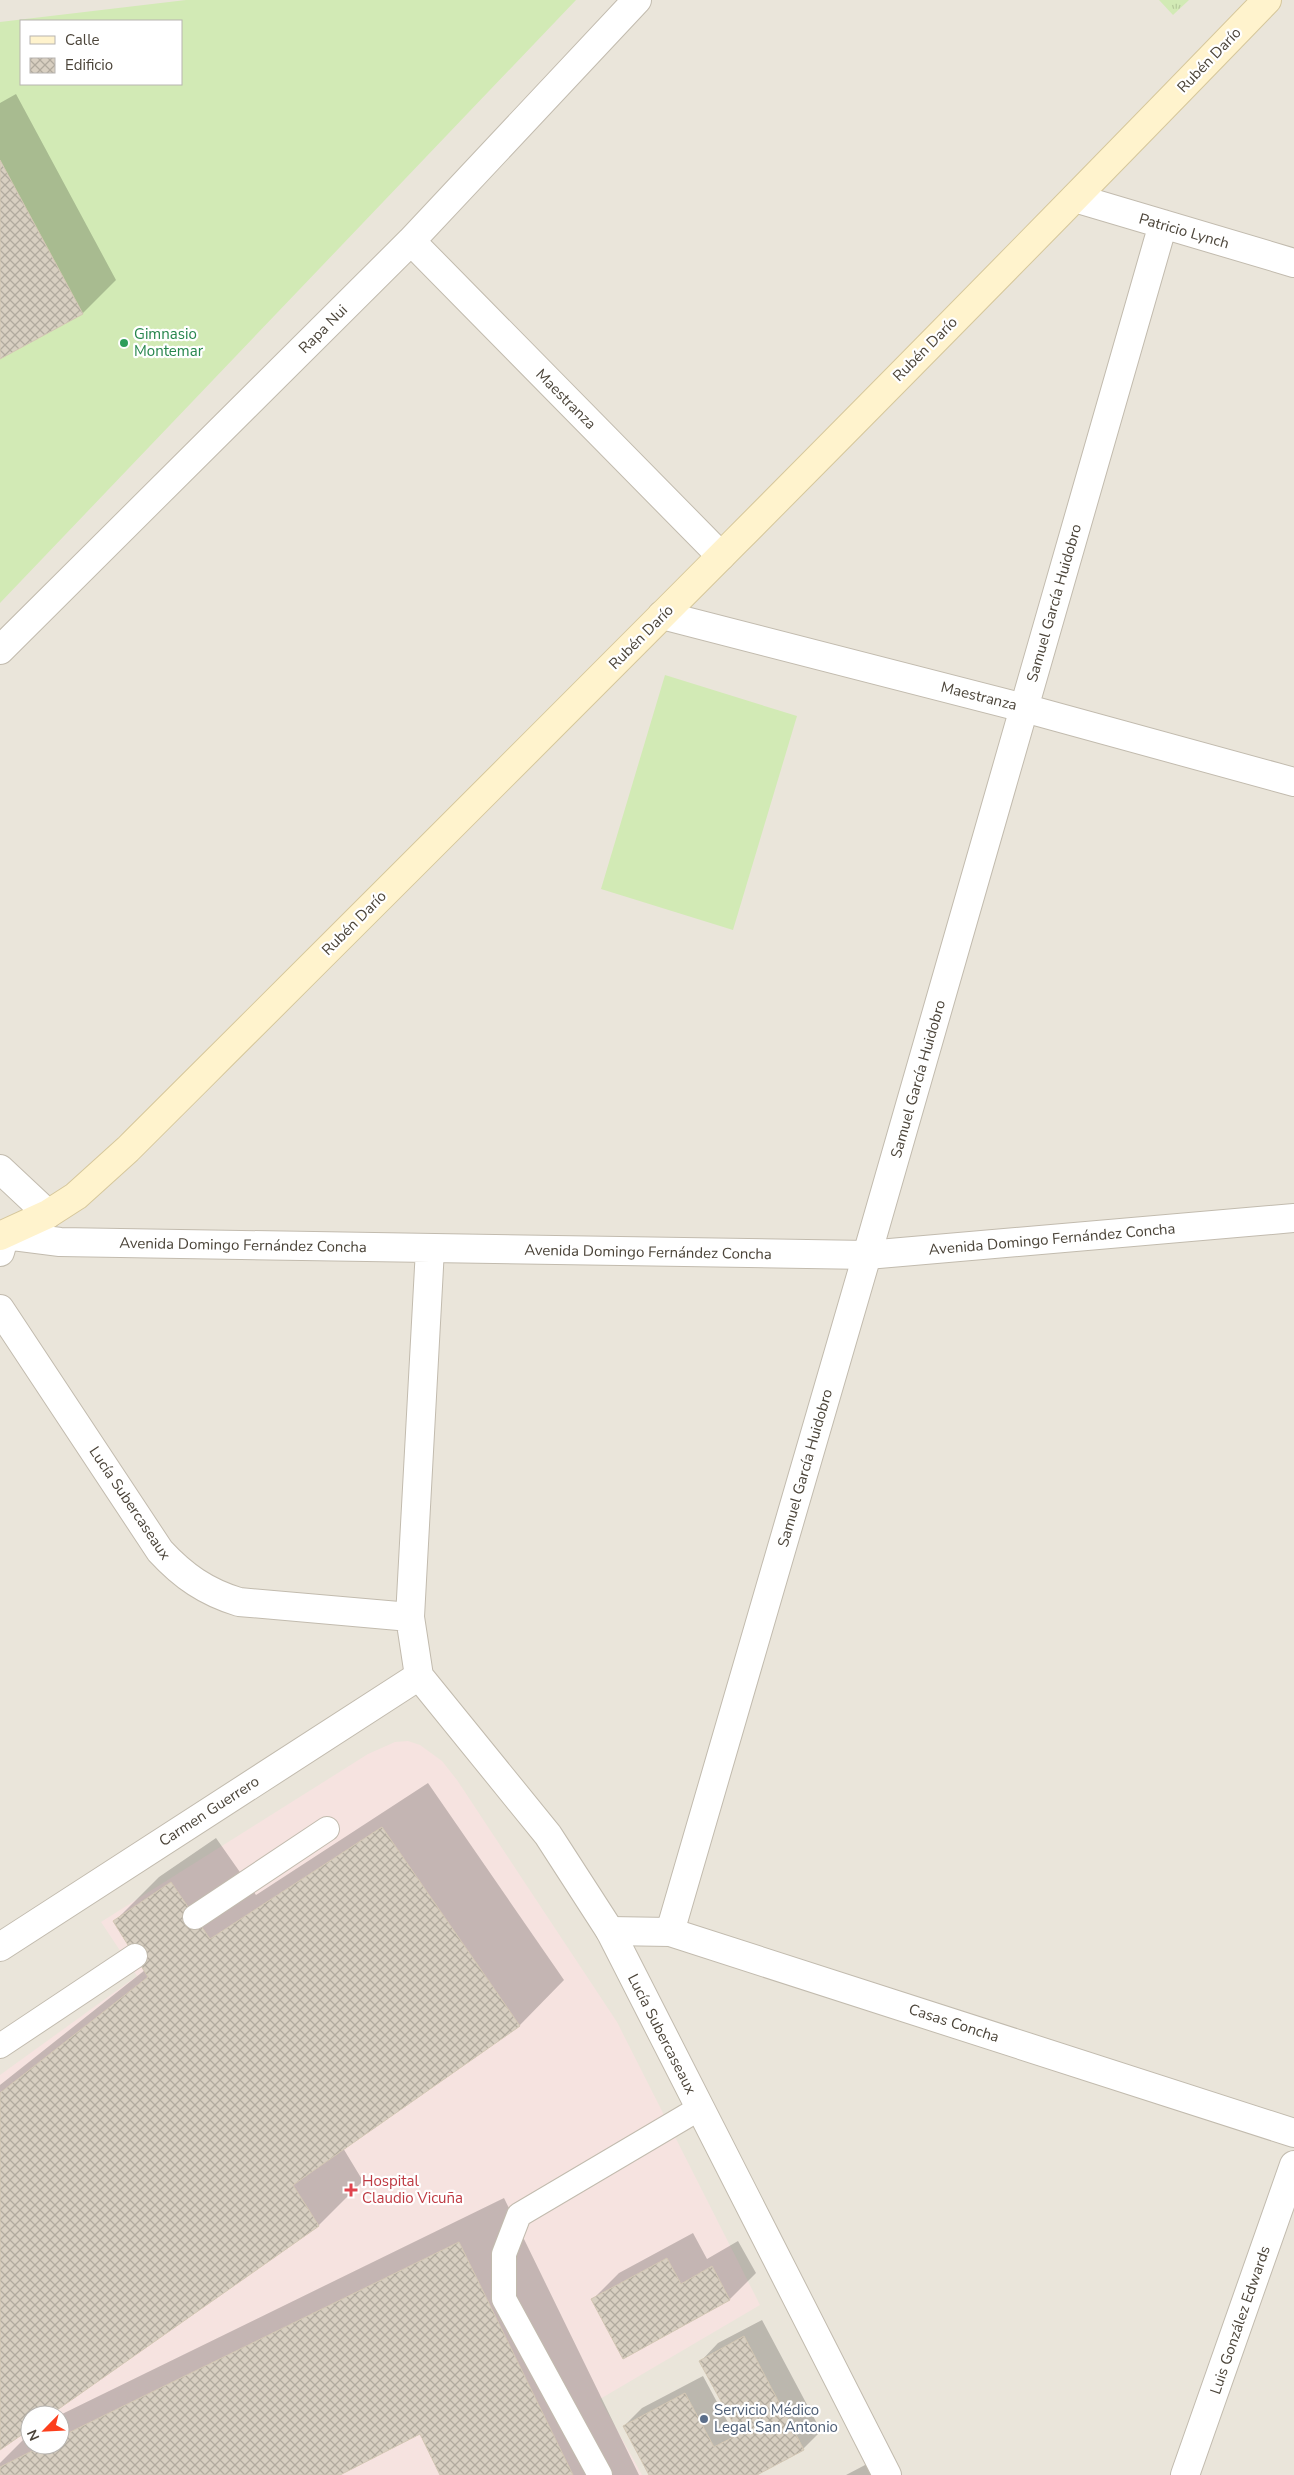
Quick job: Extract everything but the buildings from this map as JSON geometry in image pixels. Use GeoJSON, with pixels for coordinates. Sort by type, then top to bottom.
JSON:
{"type":"FeatureCollection","features":[{"type":"Feature","properties":{"kind":"main road","name":"Rubén Darío"},"geometry":{"type":"LineString","coordinates":[[2,1241],[76,1196],[128,1149],[721,556],[1075,198],[1267,0]]}},
{"type":"Feature","properties":{"kind":"street","name":"Rapa Nui"},"geometry":{"type":"LineString","coordinates":[[0,650],[411,241],[637,0]]}},
{"type":"Feature","properties":{"kind":"street","name":"Patricio Lynch"},"geometry":{"type":"LineString","coordinates":[[1075,198],[1294,263]]}},
{"type":"Feature","properties":{"kind":"street","name":"Samuel García Huidobro"},"geometry":{"type":"LineString","coordinates":[[670,1932],[868,1255],[1163,224]]}},
{"type":"Feature","properties":{"kind":"street","name":"Maestranza"},"geometry":{"type":"LineString","coordinates":[[411,241],[721,556]]}},
{"type":"Feature","properties":{"kind":"street","name":"Maestranza"},"geometry":{"type":"LineString","coordinates":[[662,615],[1024,708],[1294,782]]}},
{"type":"Feature","properties":{"kind":"street"},"geometry":{"type":"LineString","coordinates":[[0,1169],[48,1214]]}},
{"type":"Feature","properties":{"kind":"street","name":"Avenida Domingo Fernández Concha"},"geometry":{"type":"LineString","coordinates":[[2,1241],[868,1255],[1294,1218]]}},
{"type":"Feature","properties":{"kind":"street"},"geometry":{"type":"LineString","coordinates":[[419,1676],[410,1616],[430,1249]]}},
{"type":"Feature","properties":{"kind":"street","name":"Lucía Subercaseaux"},"geometry":{"type":"LineString","coordinates":[[0,1309],[160,1551],[177,1569],[197,1584],[217,1595],[239,1602],[410,1616]]}},
{"type":"Feature","properties":{"kind":"street","name":"Lucía Subercaseaux"},"geometry":{"type":"LineString","coordinates":[[419,1676],[548,1835],[610,1932],[887,2475]]}},
{"type":"Feature","properties":{"kind":"street","name":"Carmen Guerrero"},"geometry":{"type":"LineString","coordinates":[[0,1947],[419,1676]]}},
{"type":"Feature","properties":{"kind":"street","name":"Casas Concha"},"geometry":{"type":"LineString","coordinates":[[610,1932],[670,1932],[1294,2133]]}},
{"type":"Feature","properties":{"kind":"street","name":"Luis González Edwards"},"geometry":{"type":"LineString","coordinates":[[1185,2475],[1294,2166]]}},
{"type":"Feature","properties":{"kind":"lane"},"geometry":{"type":"LineString","coordinates":[[195,1917],[327,1829]]}},
{"type":"Feature","properties":{"kind":"lane"},"geometry":{"type":"LineString","coordinates":[[0,2046],[135,1956]]}},
{"type":"Feature","properties":{"kind":"lane"},"geometry":{"type":"LineString","coordinates":[[600,2475],[504,2299],[504,2254],[520,2216],[700,2108]]}},
{"type":"Feature","properties":{"kind":"shaded area"},"geometry":{"type":"Polygon","coordinates":[[[0,0],[1294,0],[1294,2475],[0,2475],[0,0]]]}},
{"type":"Feature","properties":{"kind":"shaded area","name":"Hospital Claudio Vicuña"},"geometry":{"type":"Polygon","coordinates":[[[408,1741],[420,1745],[442,1761],[457,1780],[617,2022],[760,2305],[600,2399],[642,2475],[0,2475],[0,2075],[137,1976],[101,1922],[368,1754],[395,1742],[408,1741]]]}},
{"type":"Feature","properties":{"kind":"green space","name":"Gimnasio Montemar"},"geometry":{"type":"Polygon","coordinates":[[[186,0],[576,0],[0,603],[0,22],[186,0]]]}},
{"type":"Feature","properties":{"kind":"green space"},"geometry":{"type":"Polygon","coordinates":[[[1159,0],[1189,0],[1173,15],[1159,0]]]}},
{"type":"Feature","properties":{"kind":"green space"},"geometry":{"type":"Polygon","coordinates":[[[665,675],[797,716],[733,930],[601,889],[665,675]]]}},
{"type":"Feature","properties":{"kind":"place","name":"Gimnasio Montemar"},"geometry":{"type":"Point","coordinates":[124,343]}},
{"type":"Feature","properties":{"kind":"place","name":"Hospital Claudio Vicuña"},"geometry":{"type":"Point","coordinates":[351,2190]}},
{"type":"Feature","properties":{"kind":"place","name":"Servicio Médico Legal San Antonio"},"geometry":{"type":"Point","coordinates":[704,2419]}}]}
